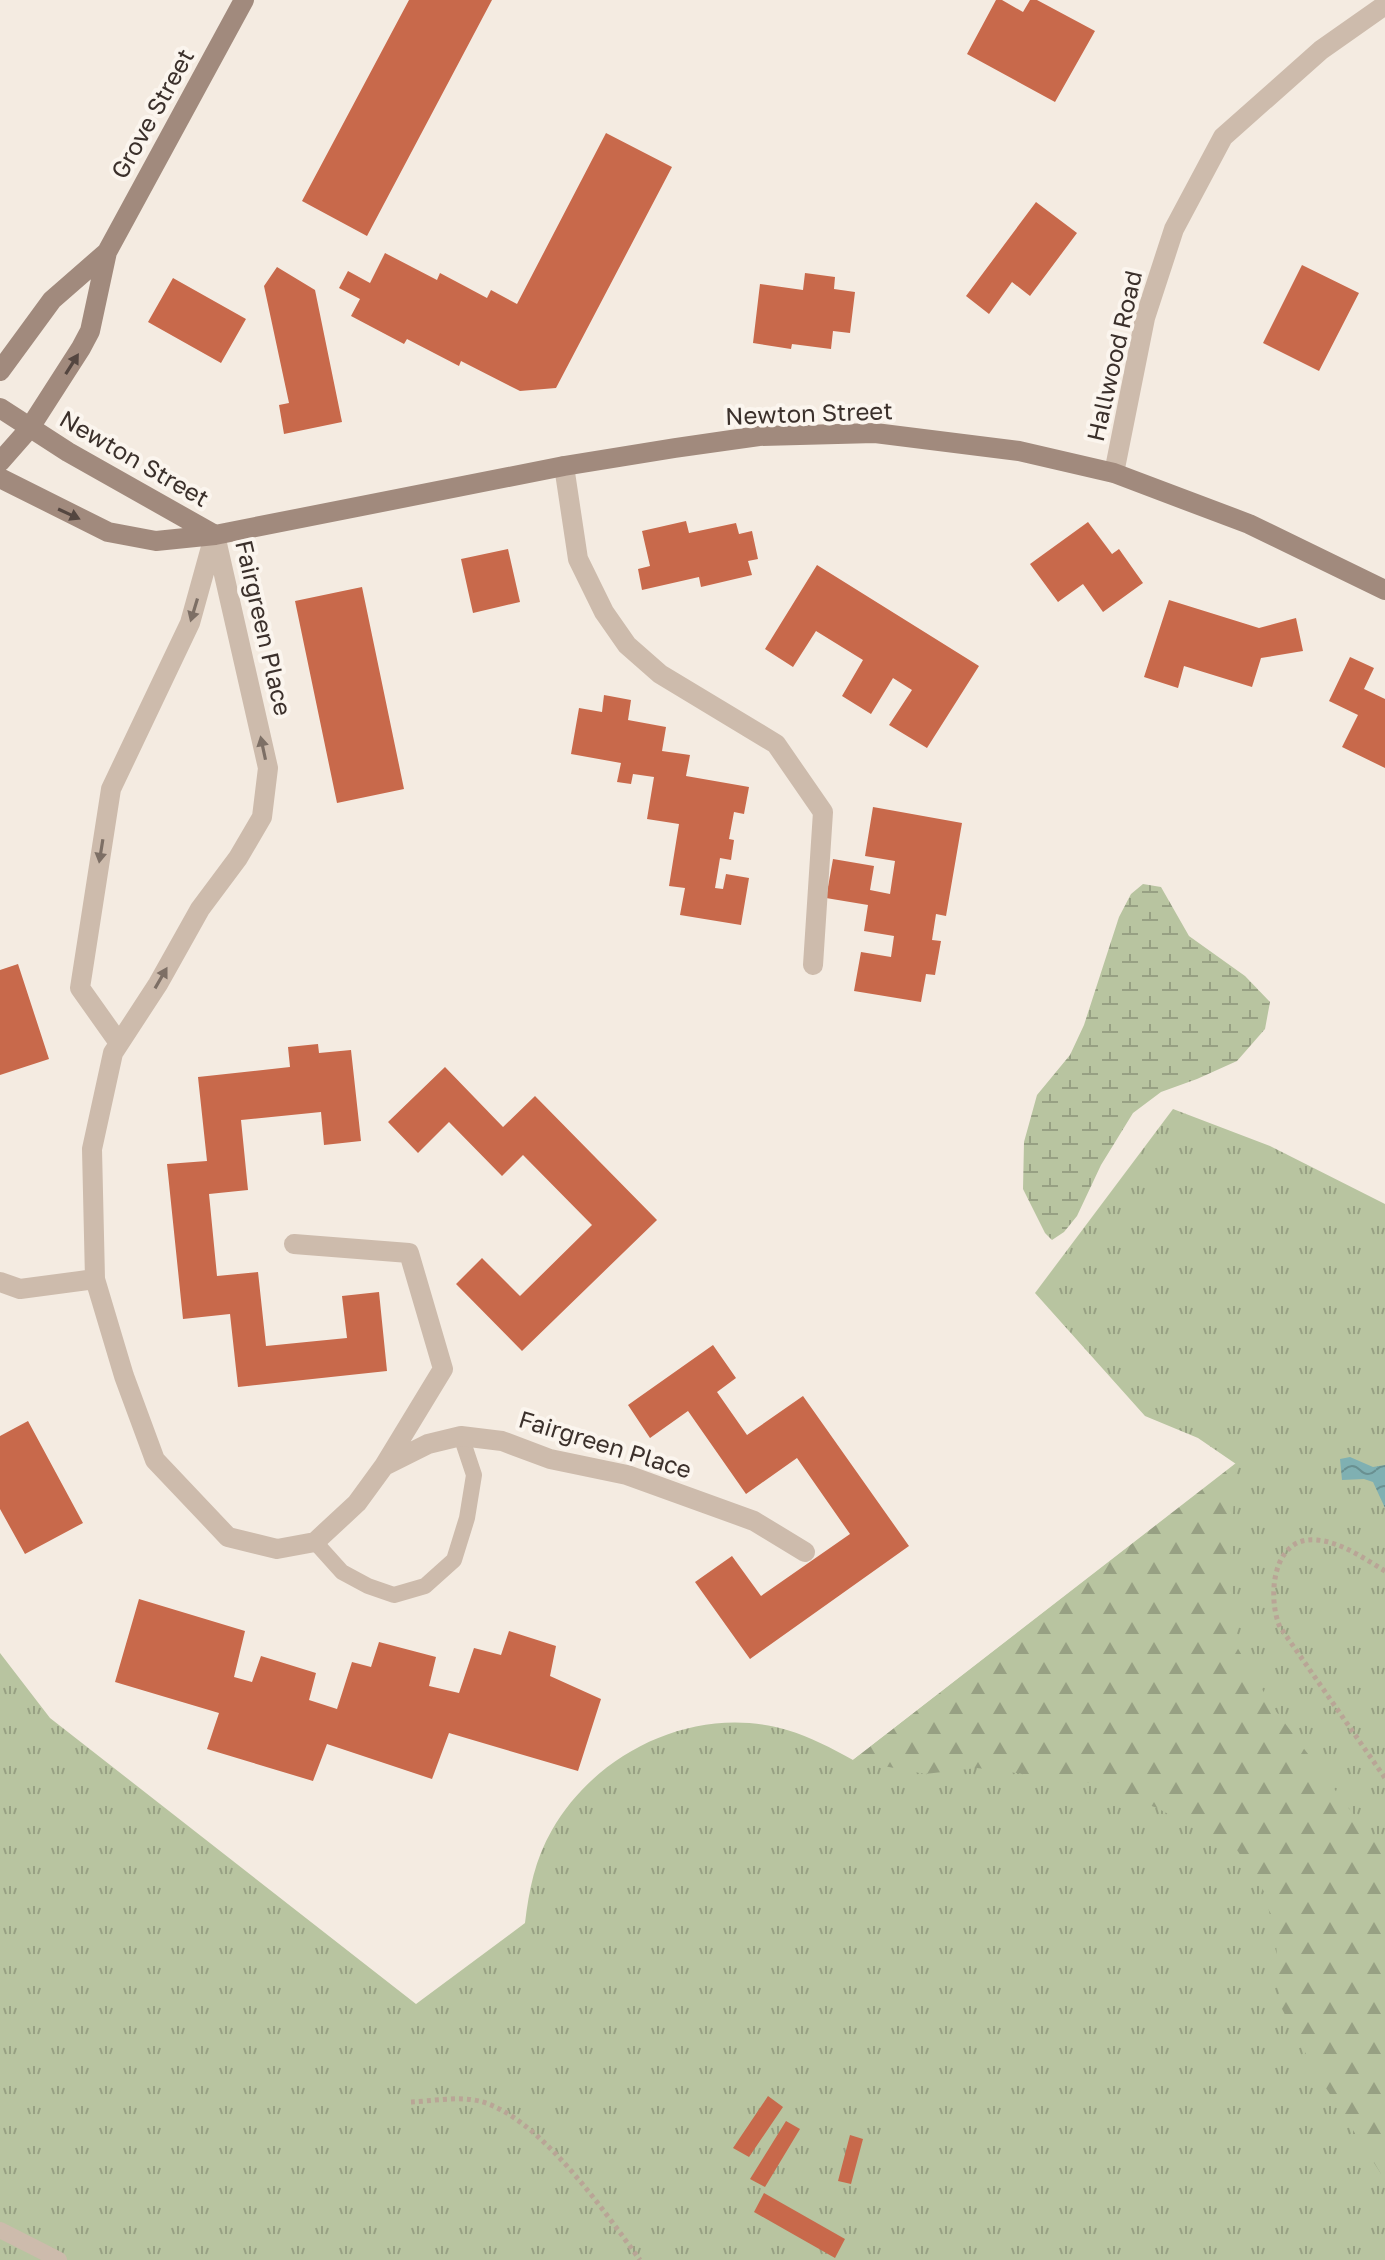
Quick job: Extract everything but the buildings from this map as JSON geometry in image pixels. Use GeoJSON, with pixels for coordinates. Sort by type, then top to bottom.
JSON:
{"type":"FeatureCollection","features":[{"type":"Feature","properties":{"kind":"main road","name":"Grove Street"},"geometry":{"type":"LineString","coordinates":[[29,429],[90,331],[107,252],[244,0]]}},
{"type":"Feature","properties":{"kind":"main road","name":"Grove Street"},"geometry":{"type":"LineString","coordinates":[[0,371],[52,300],[107,252]]}},
{"type":"Feature","properties":{"kind":"main road","name":"Newton Street"},"geometry":{"type":"LineString","coordinates":[[0,408],[29,429],[215,535]]}},
{"type":"Feature","properties":{"kind":"main road","name":"Newton Street"},"geometry":{"type":"LineString","coordinates":[[0,462],[29,429]]}},
{"type":"Feature","properties":{"kind":"main road","name":"Newton Street"},"geometry":{"type":"LineString","coordinates":[[0,478],[108,532],[156,541],[215,535],[564,466],[759,436],[875,433],[1019,451],[1114,473],[1249,524],[1385,590]]}},
{"type":"Feature","properties":{"kind":"street","name":"Hallwood Road"},"geometry":{"type":"LineString","coordinates":[[1114,473],[1145,318],[1174,229],[1223,137],[1321,50],[1385,5]]}},
{"type":"Feature","properties":{"kind":"street"},"geometry":{"type":"LineString","coordinates":[[564,466],[578,559],[604,612],[627,645],[660,674],[776,744],[823,812],[813,965]]}},
{"type":"Feature","properties":{"kind":"street","name":"Fairgreen Place"},"geometry":{"type":"LineString","coordinates":[[119,1043],[80,988],[111,789],[190,623],[215,535]]}},
{"type":"Feature","properties":{"kind":"street","name":"Fairgreen Place"},"geometry":{"type":"LineString","coordinates":[[215,535],[268,768],[262,817],[238,858],[200,909],[158,984],[113,1053],[92,1149],[95,1279],[124,1376],[155,1460],[228,1537],[277,1549],[315,1542],[357,1503],[384,1466],[443,1369],[409,1253],[294,1244]]}},
{"type":"Feature","properties":{"kind":"street"},"geometry":{"type":"LineString","coordinates":[[0,1282],[20,1289],[95,1279]]}},
{"type":"Feature","properties":{"kind":"street","name":"Fairgreen Place"},"geometry":{"type":"LineString","coordinates":[[384,1466],[428,1444],[461,1436],[502,1441],[550,1459],[627,1475],[754,1521],[805,1552]]}},
{"type":"Feature","properties":{"kind":"lane"},"geometry":{"type":"LineString","coordinates":[[315,1542],[342,1572],[368,1586],[394,1595],[425,1586],[454,1560],[467,1518],[474,1475],[461,1436]]}},
{"type":"Feature","properties":{"kind":"lane"},"geometry":{"type":"LineString","coordinates":[[0,2230],[59,2260]]}},
{"type":"Feature","properties":{"kind":"path"},"geometry":{"type":"LineString","coordinates":[[1385,1571],[1337,1546],[1307,1540],[1290,1549],[1282,1558],[1274,1580],[1273,1597],[1280,1627],[1385,1778]]}},
{"type":"Feature","properties":{"kind":"path"},"geometry":{"type":"LineString","coordinates":[[411,2102],[474,2100],[508,2112],[545,2142],[640,2260]]}},
{"type":"Feature","properties":{"kind":"green space"},"geometry":{"type":"Polygon","coordinates":[[[1143,884],[1161,887],[1189,936],[1245,976],[1270,1002],[1265,1029],[1237,1061],[1161,1092],[1133,1113],[1101,1165],[1077,1216],[1064,1232],[1052,1240],[1045,1233],[1023,1189],[1024,1142],[1037,1095],[1070,1055],[1084,1025],[1119,917],[1131,894],[1143,884]]]}},
{"type":"Feature","properties":{"kind":"green space"},"geometry":{"type":"Polygon","coordinates":[[[1173,1109],[1270,1146],[1385,1204],[1385,2260],[0,2260],[0,1653],[50,1718],[416,2004],[525,1923],[534,1875],[552,1830],[571,1802],[595,1777],[622,1757],[653,1740],[685,1729],[719,1723],[753,1723],[796,1733],[853,1760],[1236,1464],[1198,1438],[1145,1416],[1035,1293],[1173,1109]]]}},
{"type":"Feature","properties":{"kind":"green space"},"geometry":{"type":"Polygon","coordinates":[[[1236,1463],[1230,1565],[1237,1647],[1272,1706],[1350,1810],[1385,1850],[1385,2180],[1315,2071],[1281,2007],[1276,1943],[1265,1893],[1237,1850],[1157,1808],[1092,1783],[977,1768],[925,1774],[853,1760],[1236,1463]]]}},
{"type":"Feature","properties":{"kind":"water"},"geometry":{"type":"Polygon","coordinates":[[[1350,1457],[1373,1467],[1385,1465],[1385,1508],[1373,1482],[1364,1479],[1342,1480],[1340,1459],[1350,1457]]]}}]}
